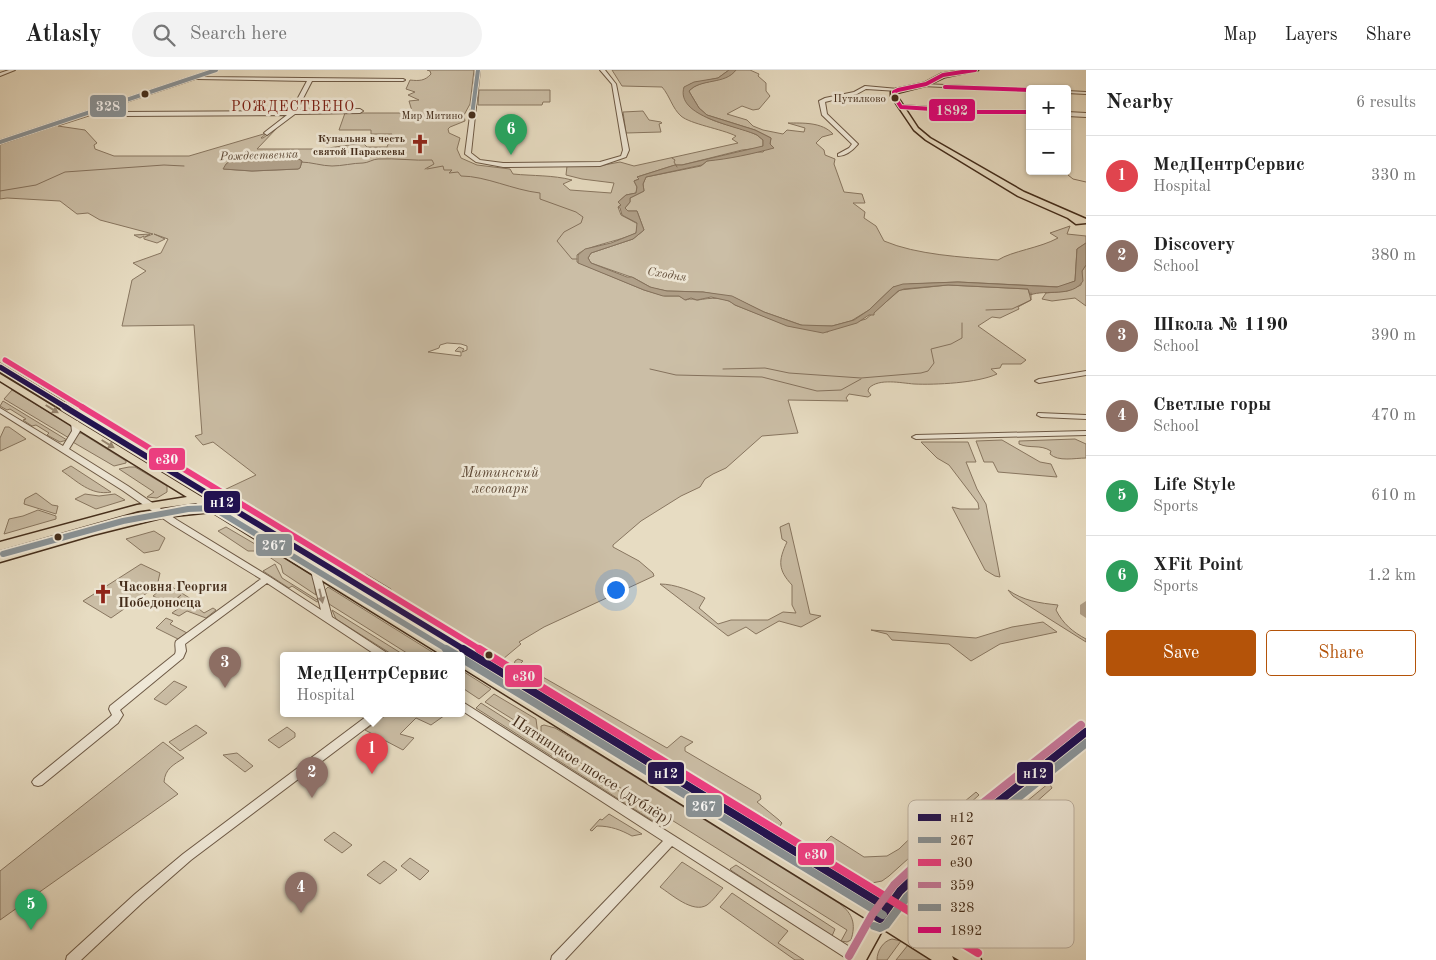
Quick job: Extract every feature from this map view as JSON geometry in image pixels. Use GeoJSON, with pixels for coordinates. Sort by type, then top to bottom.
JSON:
{"type":"FeatureCollection","features":[{"type":"Feature","properties":{"kind":"main road"},"geometry":{"type":"LineString","coordinates":[[975,70],[944,75],[924,85],[898,90],[894,95],[916,129],[928,139],[1021,194],[1072,217]]}},
{"type":"Feature","properties":{"kind":"main road"},"geometry":{"type":"LineString","coordinates":[[0,367],[215,504],[457,652]]}},
{"type":"Feature","properties":{"kind":"main road"},"geometry":{"type":"LineString","coordinates":[[0,377],[168,481],[199,494]]}},
{"type":"Feature","properties":{"kind":"main road"},"geometry":{"type":"LineString","coordinates":[[151,505],[161,500],[170,492],[168,481]]}},
{"type":"Feature","properties":{"kind":"main road"},"geometry":{"type":"LineString","coordinates":[[0,546],[199,494]]}},
{"type":"Feature","properties":{"kind":"main road"},"geometry":{"type":"LineString","coordinates":[[165,514],[199,494]]}},
{"type":"Feature","properties":{"kind":"main road"},"geometry":{"type":"LineString","coordinates":[[0,558],[90,532],[165,514],[200,509],[215,504]]}},
{"type":"Feature","properties":{"kind":"main road"},"geometry":{"type":"LineString","coordinates":[[215,504],[316,571],[446,652]]}},
{"type":"Feature","properties":{"kind":"main road"},"geometry":{"type":"LineString","coordinates":[[465,657],[884,913],[908,931]]}},
{"type":"Feature","properties":{"kind":"main road"},"geometry":{"type":"LineString","coordinates":[[465,663],[908,926]]}},
{"type":"Feature","properties":{"kind":"main road"},"geometry":{"type":"LineString","coordinates":[[1001,800],[1086,732]]}},
{"type":"Feature","properties":{"kind":"main road"},"geometry":{"type":"LineString","coordinates":[[858,960],[884,913],[900,891],[908,884]]}},
{"type":"Feature","properties":{"kind":"main road"},"geometry":{"type":"LineString","coordinates":[[930,948],[946,960]]}},
{"type":"Feature","properties":{"kind":"main road"},"geometry":{"type":"LineString","coordinates":[[950,948],[973,960]]}},
{"type":"Feature","properties":{"kind":"street"},"geometry":{"type":"LineString","coordinates":[[0,75],[13,70]]}},
{"type":"Feature","properties":{"kind":"street"},"geometry":{"type":"LineString","coordinates":[[0,142],[216,70]]}},
{"type":"Feature","properties":{"kind":"street"},"geometry":{"type":"LineString","coordinates":[[478,70],[468,154],[473,159],[490,164],[503,165],[600,164],[619,159],[626,154],[614,84],[602,70]]}},
{"type":"Feature","properties":{"kind":"street"},"geometry":{"type":"LineString","coordinates":[[192,77],[403,80]]}},
{"type":"Feature","properties":{"kind":"street"},"geometry":{"type":"LineString","coordinates":[[267,133],[293,113],[310,79]]}},
{"type":"Feature","properties":{"kind":"street"},"geometry":{"type":"LineString","coordinates":[[924,85],[1026,90]]}},
{"type":"Feature","properties":{"kind":"street"},"geometry":{"type":"LineString","coordinates":[[840,156],[855,144],[824,114],[822,102],[838,95],[859,92],[865,88],[898,90]]}},
{"type":"Feature","properties":{"kind":"street"},"geometry":{"type":"LineString","coordinates":[[1071,92],[1086,93]]}},
{"type":"Feature","properties":{"kind":"street"},"geometry":{"type":"LineString","coordinates":[[901,107],[978,112],[1026,112]]}},
{"type":"Feature","properties":{"kind":"street"},"geometry":{"type":"LineString","coordinates":[[91,112],[123,114],[360,111]]}},
{"type":"Feature","properties":{"kind":"street"},"geometry":{"type":"LineString","coordinates":[[1071,114],[1086,115]]}},
{"type":"Feature","properties":{"kind":"street"},"geometry":{"type":"LineString","coordinates":[[1039,381],[1086,373]]}},
{"type":"Feature","properties":{"kind":"street"},"geometry":{"type":"LineString","coordinates":[[0,410],[378,652]]}},
{"type":"Feature","properties":{"kind":"street"},"geometry":{"type":"LineString","coordinates":[[1041,415],[1086,417]]}},
{"type":"Feature","properties":{"kind":"street"},"geometry":{"type":"LineString","coordinates":[[64,450],[76,431],[75,423]]}},
{"type":"Feature","properties":{"kind":"street"},"geometry":{"type":"LineString","coordinates":[[916,437],[1086,433]]}},
{"type":"Feature","properties":{"kind":"street"},"geometry":{"type":"LineString","coordinates":[[316,571],[328,620]]}},
{"type":"Feature","properties":{"kind":"street"},"geometry":{"type":"LineString","coordinates":[[38,782],[114,720],[118,716],[114,709],[179,656],[182,651],[180,643],[266,579]]}},
{"type":"Feature","properties":{"kind":"street","name":"Пятницкое шоссе (дублёр)"},"geometry":{"type":"LineString","coordinates":[[465,708],[858,960]]}},
{"type":"Feature","properties":{"kind":"street"},"geometry":{"type":"LineString","coordinates":[[72,960],[138,898],[175,868],[373,717]]}},
{"type":"Feature","properties":{"kind":"street"},"geometry":{"type":"LineString","coordinates":[[557,960],[671,840]]}},
{"type":"Feature","properties":{"kind":"green space","name":"Митинский лесопарк"},"geometry":{"type":"Polygon","coordinates":[[[427,70],[474,70],[470,104],[464,115],[465,121],[448,129],[449,133],[460,138],[457,149],[461,158],[477,165],[510,169],[513,174],[550,176],[572,180],[563,184],[570,190],[611,193],[614,183],[566,175],[567,166],[604,165],[620,162],[634,166],[738,143],[732,139],[736,136],[685,119],[675,109],[662,87],[622,86],[612,70],[729,70],[718,78],[690,84],[685,94],[698,112],[716,121],[757,135],[763,140],[763,146],[675,165],[637,177],[639,179],[634,181],[637,187],[636,193],[626,195],[618,202],[622,204],[618,207],[621,215],[638,224],[636,233],[581,252],[577,255],[577,262],[644,290],[665,296],[679,296],[686,300],[712,298],[727,300],[735,305],[789,326],[828,332],[831,329],[866,319],[900,290],[948,285],[1028,289],[1031,300],[1018,307],[1019,309],[1000,318],[992,317],[978,326],[1026,360],[1021,364],[1002,364],[1000,368],[991,369],[997,374],[979,380],[944,384],[884,382],[869,388],[868,391],[871,395],[868,397],[849,394],[846,398],[848,401],[788,400],[798,433],[762,436],[726,468],[705,479],[700,487],[681,496],[641,521],[613,545],[613,547],[639,561],[654,576],[544,627],[519,642],[521,644],[503,659],[366,574],[358,577],[301,542],[303,541],[324,554],[326,553],[224,490],[256,475],[213,442],[203,445],[195,436],[202,434],[194,325],[122,326],[132,280],[146,271],[133,263],[161,253],[168,239],[154,234],[165,239],[157,243],[144,239],[144,236],[140,238],[134,235],[150,234],[145,237],[153,234],[100,220],[88,213],[77,214],[60,201],[0,199],[0,144],[91,113],[111,115],[89,116],[58,126],[85,130],[97,143],[94,145],[95,149],[114,156],[189,156],[267,133],[261,138],[263,138],[277,128],[257,149],[321,149],[363,143],[367,147],[387,147],[392,134],[371,134],[371,130],[339,130],[345,113],[402,113],[412,111],[409,101],[419,100],[408,95],[415,92],[406,89],[410,80],[424,79],[431,74],[427,70]],[[295,157],[230,161],[224,169],[252,171],[298,169],[302,161],[295,157]],[[447,343],[428,352],[461,356],[461,352],[455,351],[459,347],[464,349],[462,352],[467,350],[467,346],[447,343]]]}},
{"type":"Feature","properties":{"kind":"green space"},"geometry":{"type":"Polygon","coordinates":[[[736,70],[750,70],[759,74],[758,76],[766,83],[766,91],[770,96],[759,109],[753,110],[742,106],[727,114],[747,120],[753,126],[763,130],[783,134],[787,130],[804,132],[805,128],[788,123],[818,125],[829,130],[833,134],[822,137],[816,143],[824,150],[825,155],[835,159],[834,164],[844,192],[862,194],[865,203],[853,203],[865,212],[864,218],[876,226],[884,241],[925,252],[998,260],[1058,238],[1050,233],[1070,226],[1067,234],[1086,236],[1086,243],[1077,249],[1075,281],[1060,287],[958,282],[911,284],[893,287],[869,310],[851,321],[832,326],[804,326],[764,312],[735,298],[703,292],[667,291],[652,288],[634,278],[591,263],[588,258],[591,253],[633,239],[644,230],[637,211],[628,211],[625,208],[630,202],[630,198],[644,191],[643,184],[646,177],[701,166],[707,161],[750,152],[763,152],[770,144],[771,138],[755,130],[707,115],[699,108],[689,91],[699,84],[725,77],[736,70]]]}},
{"type":"Feature","properties":{"kind":"green space"},"geometry":{"type":"Polygon","coordinates":[[[479,90],[550,90],[550,102],[543,102],[542,105],[478,105],[479,90]]]}},
{"type":"Feature","properties":{"kind":"green space"},"geometry":{"type":"Polygon","coordinates":[[[643,111],[649,120],[662,123],[659,124],[661,132],[626,133],[623,112],[643,111]]]}},
{"type":"Feature","properties":{"kind":"green space"},"geometry":{"type":"Polygon","coordinates":[[[1086,265],[1086,306],[1075,298],[1052,301],[1042,299],[1046,293],[1067,291],[1081,285],[1082,271],[1086,265]]]}},
{"type":"Feature","properties":{"kind":"green space"},"geometry":{"type":"Polygon","coordinates":[[[12,390],[75,428],[69,438],[4,399],[12,390]]]}},
{"type":"Feature","properties":{"kind":"green space"},"geometry":{"type":"Polygon","coordinates":[[[3,401],[67,440],[60,442],[47,435],[49,433],[36,425],[32,426],[23,420],[26,419],[10,409],[7,410],[0,406],[3,401]]]}},
{"type":"Feature","properties":{"kind":"green space"},"geometry":{"type":"Polygon","coordinates":[[[5,427],[9,427],[26,439],[0,451],[0,438],[5,427]]]}},
{"type":"Feature","properties":{"kind":"green space"},"geometry":{"type":"Polygon","coordinates":[[[81,433],[126,461],[126,463],[114,466],[71,441],[77,434],[81,433]]]}},
{"type":"Feature","properties":{"kind":"green space"},"geometry":{"type":"Polygon","coordinates":[[[1075,439],[1086,444],[1086,458],[1057,458],[1050,454],[1051,451],[1047,449],[1019,444],[1019,441],[1075,439]]]}},
{"type":"Feature","properties":{"kind":"green space"},"geometry":{"type":"Polygon","coordinates":[[[1002,440],[1040,462],[1051,464],[1057,477],[998,472],[993,462],[984,462],[976,441],[1002,440]]]}},
{"type":"Feature","properties":{"kind":"green space"},"geometry":{"type":"Polygon","coordinates":[[[921,442],[968,442],[976,462],[966,462],[977,489],[986,504],[1000,577],[985,570],[952,507],[979,509],[978,503],[949,465],[937,458],[921,442]]]}},
{"type":"Feature","properties":{"kind":"green space"},"geometry":{"type":"Polygon","coordinates":[[[71,466],[111,492],[104,493],[91,490],[62,471],[71,466]]]}},
{"type":"Feature","properties":{"kind":"green space"},"geometry":{"type":"Polygon","coordinates":[[[135,467],[167,486],[167,492],[157,498],[147,497],[154,492],[119,469],[135,467]]]}},
{"type":"Feature","properties":{"kind":"green space"},"geometry":{"type":"Polygon","coordinates":[[[36,493],[52,505],[58,506],[56,514],[24,504],[25,499],[36,493]]]}},
{"type":"Feature","properties":{"kind":"green space"},"geometry":{"type":"Polygon","coordinates":[[[85,494],[99,496],[115,494],[125,500],[96,509],[75,499],[85,494]]]}},
{"type":"Feature","properties":{"kind":"green space"},"geometry":{"type":"Polygon","coordinates":[[[38,510],[56,516],[56,519],[4,534],[9,519],[38,510]]]}},
{"type":"Feature","properties":{"kind":"green space"},"geometry":{"type":"Polygon","coordinates":[[[148,511],[151,514],[71,533],[0,555],[0,550],[70,529],[148,511]]]}},
{"type":"Feature","properties":{"kind":"green space"},"geometry":{"type":"Polygon","coordinates":[[[789,523],[810,614],[821,616],[801,627],[779,621],[756,634],[746,627],[728,636],[660,584],[683,588],[705,598],[699,608],[718,624],[731,620],[768,620],[783,612],[796,613],[792,605],[792,585],[784,575],[781,565],[782,555],[787,542],[782,539],[780,527],[789,523]]]}},
{"type":"Feature","properties":{"kind":"green space"},"geometry":{"type":"Polygon","coordinates":[[[226,527],[255,544],[258,551],[248,551],[218,531],[226,527]]]}},
{"type":"Feature","properties":{"kind":"green space"},"geometry":{"type":"Polygon","coordinates":[[[154,531],[165,538],[159,550],[144,553],[126,539],[154,531]]]}},
{"type":"Feature","properties":{"kind":"green space"},"geometry":{"type":"Polygon","coordinates":[[[264,545],[313,576],[316,595],[283,573],[281,565],[262,552],[264,545]]]}},
{"type":"Feature","properties":{"kind":"green space"},"geometry":{"type":"Polygon","coordinates":[[[141,564],[160,573],[157,586],[111,618],[83,601],[141,564]]]}},
{"type":"Feature","properties":{"kind":"green space"},"geometry":{"type":"Polygon","coordinates":[[[275,564],[282,578],[319,601],[317,602],[292,586],[289,588],[263,571],[275,564]]]}},
{"type":"Feature","properties":{"kind":"green space"},"geometry":{"type":"Polygon","coordinates":[[[166,585],[199,604],[197,605],[199,609],[204,613],[213,608],[216,610],[206,618],[187,611],[179,616],[172,613],[179,608],[171,604],[181,595],[170,604],[153,596],[166,585]]]}},
{"type":"Feature","properties":{"kind":"green space"},"geometry":{"type":"Polygon","coordinates":[[[328,587],[432,652],[405,652],[329,604],[325,590],[328,587]]]}},
{"type":"Feature","properties":{"kind":"green space"},"geometry":{"type":"Polygon","coordinates":[[[1008,590],[1032,601],[1058,605],[1056,610],[1065,623],[1086,639],[1086,642],[1013,596],[1008,590]]]}},
{"type":"Feature","properties":{"kind":"green space"},"geometry":{"type":"Polygon","coordinates":[[[332,610],[399,652],[388,652],[336,619],[332,610]]]}},
{"type":"Feature","properties":{"kind":"green space"},"geometry":{"type":"Polygon","coordinates":[[[166,618],[173,621],[170,624],[187,633],[178,639],[156,628],[166,618]]]}},
{"type":"Feature","properties":{"kind":"green space"},"geometry":{"type":"Polygon","coordinates":[[[1043,622],[1057,632],[1000,644],[971,661],[949,644],[892,640],[887,634],[871,630],[976,638],[1012,627],[1043,622]]]}},
{"type":"Feature","properties":{"kind":"green space"},"geometry":{"type":"Polygon","coordinates":[[[518,659],[523,661],[520,664],[667,748],[681,736],[693,742],[685,747],[685,751],[760,795],[761,799],[757,802],[782,823],[780,826],[514,665],[518,659]]]}},
{"type":"Feature","properties":{"kind":"green space"},"geometry":{"type":"Polygon","coordinates":[[[465,673],[491,689],[479,699],[465,690],[465,673]]]}},
{"type":"Feature","properties":{"kind":"green space"},"geometry":{"type":"Polygon","coordinates":[[[174,681],[187,687],[166,705],[154,699],[174,681]]]}},
{"type":"Feature","properties":{"kind":"green space"},"geometry":{"type":"Polygon","coordinates":[[[494,694],[536,719],[538,735],[485,702],[494,694]]]}},
{"type":"Feature","properties":{"kind":"green space"},"geometry":{"type":"Polygon","coordinates":[[[481,703],[658,816],[656,823],[476,708],[481,703]]]}},
{"type":"Feature","properties":{"kind":"green space"},"geometry":{"type":"Polygon","coordinates":[[[383,717],[442,717],[431,725],[416,718],[400,734],[414,738],[403,750],[365,730],[383,717]]]}},
{"type":"Feature","properties":{"kind":"green space"},"geometry":{"type":"Polygon","coordinates":[[[196,725],[207,733],[180,751],[169,742],[196,725]]]}},
{"type":"Feature","properties":{"kind":"green space"},"geometry":{"type":"Polygon","coordinates":[[[541,726],[555,728],[603,757],[840,904],[851,916],[853,929],[851,940],[847,942],[841,941],[847,930],[541,738],[541,726]]]}},
{"type":"Feature","properties":{"kind":"green space"},"geometry":{"type":"Polygon","coordinates":[[[287,727],[295,733],[295,737],[279,748],[268,740],[287,727]]]}},
{"type":"Feature","properties":{"kind":"green space"},"geometry":{"type":"Polygon","coordinates":[[[163,742],[184,758],[170,768],[164,782],[178,794],[0,920],[0,871],[163,742]]]}},
{"type":"Feature","properties":{"kind":"green space"},"geometry":{"type":"Polygon","coordinates":[[[237,753],[253,766],[245,772],[223,755],[237,753]]]}},
{"type":"Feature","properties":{"kind":"green space"},"geometry":{"type":"Polygon","coordinates":[[[1049,783],[1052,788],[1038,800],[1028,800],[1049,783]]]}},
{"type":"Feature","properties":{"kind":"green space"},"geometry":{"type":"Polygon","coordinates":[[[976,792],[979,795],[973,800],[966,800],[976,792]]]}},
{"type":"Feature","properties":{"kind":"green space"},"geometry":{"type":"Polygon","coordinates":[[[609,814],[642,834],[632,836],[616,829],[602,826],[597,826],[592,831],[590,830],[600,819],[602,820],[609,814]]]}},
{"type":"Feature","properties":{"kind":"green space"},"geometry":{"type":"Polygon","coordinates":[[[334,832],[352,845],[342,853],[324,840],[334,832]]]}},
{"type":"Feature","properties":{"kind":"green space"},"geometry":{"type":"Polygon","coordinates":[[[831,836],[864,857],[887,856],[899,849],[908,840],[908,859],[882,881],[872,883],[844,868],[819,848],[831,836]]]}},
{"type":"Feature","properties":{"kind":"green space"},"geometry":{"type":"Polygon","coordinates":[[[410,858],[429,871],[420,880],[401,866],[410,858]]]}},
{"type":"Feature","properties":{"kind":"green space"},"geometry":{"type":"Polygon","coordinates":[[[384,861],[397,870],[380,884],[367,875],[384,861]]]}},
{"type":"Feature","properties":{"kind":"green space"},"geometry":{"type":"Polygon","coordinates":[[[682,862],[723,888],[707,905],[695,907],[689,905],[660,887],[682,862]]]}},
{"type":"Feature","properties":{"kind":"green space"},"geometry":{"type":"Polygon","coordinates":[[[736,865],[835,929],[832,936],[730,869],[736,865]]]}},
{"type":"Feature","properties":{"kind":"green space"},"geometry":{"type":"Polygon","coordinates":[[[732,893],[788,931],[778,943],[804,960],[795,960],[720,907],[732,893]]]}},
{"type":"Feature","properties":{"kind":"green space"},"geometry":{"type":"Polygon","coordinates":[[[892,939],[901,941],[887,960],[877,960],[881,947],[892,939]]]}},
{"type":"Feature","properties":{"kind":"green space"},"geometry":{"type":"Polygon","coordinates":[[[908,945],[908,948],[913,948],[932,960],[896,960],[908,945]]]}},
{"type":"Feature","properties":{"kind":"shaded area"},"geometry":{"type":"Polygon","coordinates":[[[729,70],[736,70],[726,78],[694,87],[689,91],[690,93],[699,108],[707,115],[755,130],[771,138],[770,144],[774,148],[741,156],[707,161],[702,165],[646,177],[643,184],[644,191],[630,198],[630,202],[625,208],[628,211],[637,211],[644,230],[633,239],[591,253],[588,258],[591,263],[627,277],[632,277],[650,287],[667,291],[703,292],[732,296],[764,312],[801,325],[832,326],[854,320],[869,310],[893,287],[903,284],[958,282],[1057,287],[1075,281],[1077,249],[1086,243],[1086,265],[1082,271],[1083,281],[1072,290],[1030,295],[1028,289],[948,285],[904,289],[898,291],[874,315],[869,315],[857,323],[823,333],[787,326],[729,301],[711,297],[685,300],[679,296],[663,296],[578,263],[578,255],[585,249],[611,243],[636,233],[637,223],[622,215],[618,207],[621,205],[618,202],[626,195],[636,193],[637,187],[634,181],[639,179],[637,177],[675,165],[763,146],[763,140],[757,135],[698,113],[689,106],[684,97],[684,87],[694,82],[718,78],[729,70]]]}},
{"type":"Feature","properties":{"kind":"shaded area"},"geometry":{"type":"Polygon","coordinates":[[[295,157],[302,161],[298,169],[252,171],[223,169],[230,161],[295,157]]]}},
{"type":"Feature","properties":{"kind":"waterway"},"geometry":{"type":"LineString","coordinates":[[672,158],[675,160],[674,162],[677,167]]}},
{"type":"Feature","properties":{"kind":"waterway","name":"Рождественка"},"geometry":{"type":"LineString","coordinates":[[301,162],[332,166],[365,163],[378,159],[432,160],[434,164],[425,169]]}},
{"type":"Feature","properties":{"kind":"waterway","name":"Рождественка"},"geometry":{"type":"LineString","coordinates":[[0,191],[36,185],[65,172],[164,165],[184,166]]}},
{"type":"Feature","properties":{"kind":"waterway","name":"Рождественка"},"geometry":{"type":"LineString","coordinates":[[427,169],[443,166],[444,170],[452,170],[449,173],[458,172],[461,176],[480,178],[540,193],[540,199],[576,212],[583,217],[581,223],[564,232],[557,241],[572,259],[577,259]]}},
{"type":"Feature","properties":{"kind":"waterway"},"geometry":{"type":"LineString","coordinates":[[1068,175],[1073,179],[1086,182]]}},
{"type":"Feature","properties":{"kind":"waterway"},"geometry":{"type":"LineString","coordinates":[[986,310],[1012,309],[1031,300],[1031,293]]}},
{"type":"Feature","properties":{"kind":"waterway"},"geometry":{"type":"LineString","coordinates":[[723,369],[765,368],[789,373],[861,378],[921,373],[928,371],[934,363],[931,349],[951,344],[962,338],[962,323]]}},
{"type":"Feature","properties":{"kind":"waterway"},"geometry":{"type":"LineString","coordinates":[[650,369],[676,375],[762,377],[817,391],[841,390],[861,379]]}},
{"type":"Feature","properties":{"kind":"waterway"},"geometry":{"type":"LineString","coordinates":[[1086,605],[1086,614]]}},
{"type":"Feature","properties":{"kind":"transit line","name":"328"},"geometry":{"type":"LineString","coordinates":[[0,142],[216,70]]}},
{"type":"Feature","properties":{"kind":"transit line","name":"328"},"geometry":{"type":"LineString","coordinates":[[472,115],[478,70]]}},
{"type":"Feature","properties":{"kind":"transit line","name":"1892"},"geometry":{"type":"LineString","coordinates":[[975,70],[943,75],[926,84],[898,90],[894,92],[894,96],[901,107],[978,112],[1026,112]]}},
{"type":"Feature","properties":{"kind":"transit line","name":"1892"},"geometry":{"type":"LineString","coordinates":[[945,87],[1026,90]]}},
{"type":"Feature","properties":{"kind":"transit line","name":"е30"},"geometry":{"type":"LineString","coordinates":[[5,360],[908,910]]}},
{"type":"Feature","properties":{"kind":"transit line","name":"н12"},"geometry":{"type":"LineString","coordinates":[[0,367],[888,908]]}},
{"type":"Feature","properties":{"kind":"transit line","name":"267"},"geometry":{"type":"LineString","coordinates":[[3,554],[82,531],[143,516],[188,509],[213,508],[451,652]]}},
{"type":"Feature","properties":{"kind":"transit line","name":"267"},"geometry":{"type":"LineString","coordinates":[[465,660],[883,915]]}},
{"type":"Feature","properties":{"kind":"transit line","name":"359"},"geometry":{"type":"LineString","coordinates":[[987,800],[1081,725]]}},
{"type":"Feature","properties":{"kind":"transit line","name":"н12"},"geometry":{"type":"LineString","coordinates":[[1001,800],[1086,732]]}},
{"type":"Feature","properties":{"kind":"transit line","name":"267"},"geometry":{"type":"LineString","coordinates":[[1015,800],[1086,743]]}},
{"type":"Feature","properties":{"kind":"transit line","name":"359"},"geometry":{"type":"LineString","coordinates":[[849,956],[872,915],[894,885],[908,872]]}},
{"type":"Feature","properties":{"kind":"transit line","name":"н12"},"geometry":{"type":"LineString","coordinates":[[878,918],[880,919],[900,891],[908,884]]}},
{"type":"Feature","properties":{"kind":"transit line","name":"267"},"geometry":{"type":"LineString","coordinates":[[874,926],[880,928],[886,925],[908,896]]}},
{"type":"Feature","properties":{"kind":"transit line","name":"е30"},"geometry":{"type":"LineString","coordinates":[[970,948],[978,953]]}},
{"type":"Feature","properties":{"kind":"place","name":"Путилково"},"geometry":{"type":"Point","coordinates":[895,98]}},
{"type":"Feature","properties":{"kind":"place","name":"Мир Митино"},"geometry":{"type":"Point","coordinates":[472,115]}},
{"type":"Feature","properties":{"kind":"place","name":"Купальня в честь святой Параскевы"},"geometry":{"type":"Point","coordinates":[420,144]}},
{"type":"Feature","properties":{"kind":"place","name":"XFit Point"},"geometry":{"type":"Point","coordinates":[511,155]}},
{"type":"Feature","properties":{"kind":"place","name":"Часовня Георгия Победоносца"},"geometry":{"type":"Point","coordinates":[103,594]}},
{"type":"Feature","properties":{"kind":"place","name":"Школа № 1190"},"geometry":{"type":"Point","coordinates":[225,688]}},
{"type":"Feature","properties":{"kind":"place","name":"МедЦентрСервис"},"geometry":{"type":"Point","coordinates":[372,774]}},
{"type":"Feature","properties":{"kind":"place","name":"Discovery"},"geometry":{"type":"Point","coordinates":[312,798]}},
{"type":"Feature","properties":{"kind":"place","name":"Светлые горы"},"geometry":{"type":"Point","coordinates":[301,913]}},
{"type":"Feature","properties":{"kind":"place","name":"Life Style"},"geometry":{"type":"Point","coordinates":[31,930]}},
{"type":"Feature","properties":{"kind":"district","name":"РОЖДЕСТВЕНО"},"geometry":{"type":"Point","coordinates":[293,106]}},
{"type":"Feature","properties":{"kind":"water label","name":"Сходня"},"geometry":{"type":"Point","coordinates":[667,274]}}]}
